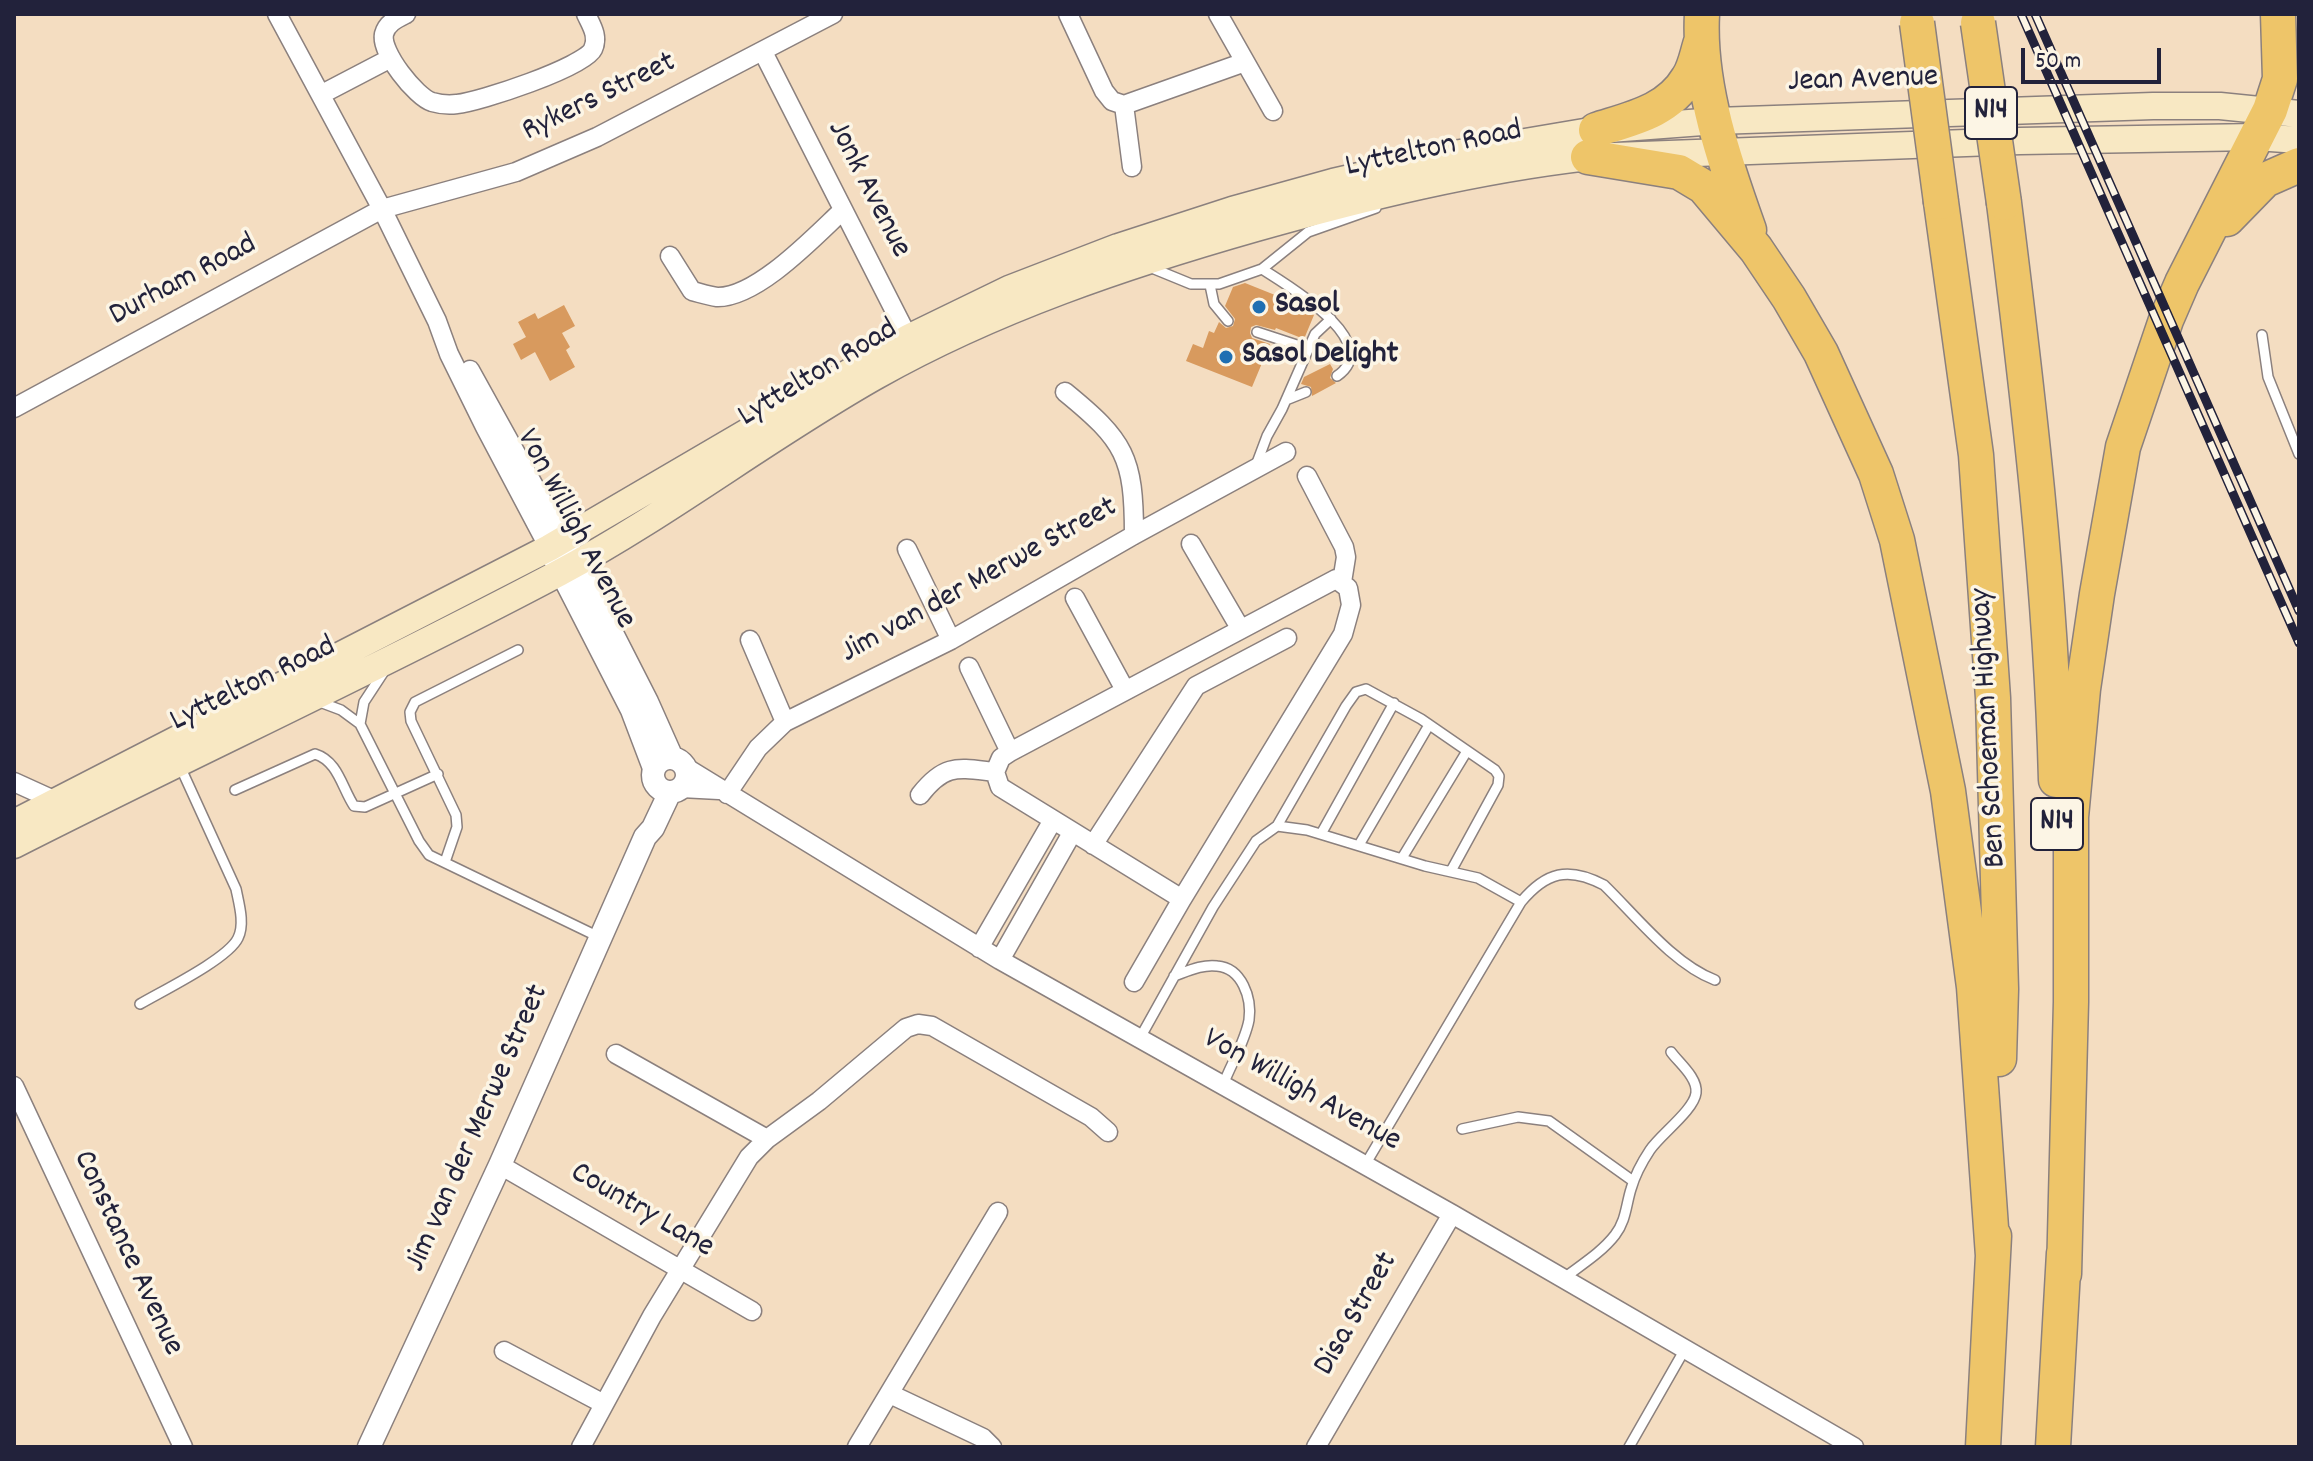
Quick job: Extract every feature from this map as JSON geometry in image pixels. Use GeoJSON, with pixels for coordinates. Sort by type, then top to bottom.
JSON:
{"type":"FeatureCollection","features":[{"type":"Feature","properties":{"kind":"highway"},"geometry":{"type":"LineString","coordinates":[[2064,1274],[2071,817],[2083,689],[2123,447],[2166,320],[2182,283],[2275,120],[2280,79],[2278,14]]}},
{"type":"Feature","properties":{"kind":"highway"},"geometry":{"type":"LineString","coordinates":[[2286,14],[2299,51]]}},
{"type":"Feature","properties":{"kind":"highway","name":"Ben Schoeman Highway"},"geometry":{"type":"LineString","coordinates":[[1916,18],[1976,455],[1993,698],[2001,989],[1993,1256],[1983,1447]]}},
{"type":"Feature","properties":{"kind":"highway","name":"Ben Schoeman Highway"},"geometry":{"type":"LineString","coordinates":[[1977,18],[2004,203],[2036,467],[2054,707],[2064,1274],[2053,1447]]}},
{"type":"Feature","properties":{"kind":"highway"},"geometry":{"type":"LineString","coordinates":[[1701,28],[1720,136],[1756,249]]}},
{"type":"Feature","properties":{"kind":"highway"},"geometry":{"type":"LineString","coordinates":[[1592,143],[1664,104],[1690,77],[1701,28]]}},
{"type":"Feature","properties":{"kind":"highway"},"geometry":{"type":"LineString","coordinates":[[1592,143],[1679,172],[1704,187],[1756,249],[1821,353],[1876,474],[1897,540],[1948,791],[1972,972],[1993,1256]]}},
{"type":"Feature","properties":{"kind":"highway"},"geometry":{"type":"LineString","coordinates":[[2199,254],[2241,203],[2265,180],[2299,165]]}},
{"type":"Feature","properties":{"kind":"main road","name":"Jean Avenue"},"geometry":{"type":"LineString","coordinates":[[1720,136],[2036,140],[2275,120],[2299,140]]}},
{"type":"Feature","properties":{"kind":"main road","name":"Lyttelton Road"},"geometry":{"type":"LineString","coordinates":[[14,845],[398,653],[1009,289],[1118,247],[1232,210],[1333,182],[1460,153],[1720,136]]}},
{"type":"Feature","properties":{"kind":"main road","name":"Lyttelton Road"},"geometry":{"type":"LineString","coordinates":[[912,346],[1139,263],[1312,212],[1435,183],[1550,161],[1592,143]]}},
{"type":"Feature","properties":{"kind":"main road","name":"Lyttelton Road"},"geometry":{"type":"LineString","coordinates":[[14,823],[563,555]]}},
{"type":"Feature","properties":{"kind":"street","name":"Von Willigh Avenue"},"geometry":{"type":"LineString","coordinates":[[277,14],[382,209],[485,427],[563,555],[632,710],[669,776],[713,782],[723,792],[979,948],[1564,1278],[1850,1446]]}},
{"type":"Feature","properties":{"kind":"street"},"geometry":{"type":"LineString","coordinates":[[406,14],[384,32],[383,41],[391,58],[413,90],[433,102],[455,104],[486,99],[577,63],[592,52],[594,31],[586,14]]}},
{"type":"Feature","properties":{"kind":"street","name":"Rykers Street"},"geometry":{"type":"LineString","coordinates":[[382,209],[516,172],[597,137],[833,14]]}},
{"type":"Feature","properties":{"kind":"street"},"geometry":{"type":"LineString","coordinates":[[1068,14],[1104,91],[1112,101],[1124,105],[1245,62]]}},
{"type":"Feature","properties":{"kind":"street"},"geometry":{"type":"LineString","coordinates":[[1218,14],[1273,111]]}},
{"type":"Feature","properties":{"kind":"street","name":"Jonk Avenue"},"geometry":{"type":"LineString","coordinates":[[763,52],[912,346]]}},
{"type":"Feature","properties":{"kind":"street"},"geometry":{"type":"LineString","coordinates":[[322,94],[391,58]]}},
{"type":"Feature","properties":{"kind":"street"},"geometry":{"type":"LineString","coordinates":[[1124,105],[1132,167]]}},
{"type":"Feature","properties":{"kind":"street","name":"Durham Road"},"geometry":{"type":"LineString","coordinates":[[14,408],[382,209]]}},
{"type":"Feature","properties":{"kind":"street"},"geometry":{"type":"LineString","coordinates":[[670,256],[692,291],[719,297],[748,288],[787,263],[843,210]]}},
{"type":"Feature","properties":{"kind":"street"},"geometry":{"type":"LineString","coordinates":[[1065,392],[1099,420],[1119,445],[1133,485],[1134,535]]}},
{"type":"Feature","properties":{"kind":"street","name":"Jim van der Merwe Street"},"geometry":{"type":"LineString","coordinates":[[723,792],[758,748],[785,722],[951,640],[1286,452]]}},
{"type":"Feature","properties":{"kind":"street"},"geometry":{"type":"LineString","coordinates":[[1307,476],[1344,547],[1346,557],[1342,582]]}},
{"type":"Feature","properties":{"kind":"street"},"geometry":{"type":"LineString","coordinates":[[1191,544],[1240,628]]}},
{"type":"Feature","properties":{"kind":"street"},"geometry":{"type":"LineString","coordinates":[[907,549],[951,640]]}},
{"type":"Feature","properties":{"kind":"street"},"geometry":{"type":"LineString","coordinates":[[1134,982],[1343,634],[1351,605],[1348,588],[1336,579],[1001,758],[995,772],[1000,787],[1182,899]]}},
{"type":"Feature","properties":{"kind":"street"},"geometry":{"type":"LineString","coordinates":[[1075,598],[1125,690]]}},
{"type":"Feature","properties":{"kind":"street"},"geometry":{"type":"LineString","coordinates":[[1093,845],[1196,686],[1287,638]]}},
{"type":"Feature","properties":{"kind":"street"},"geometry":{"type":"LineString","coordinates":[[750,640],[785,722]]}},
{"type":"Feature","properties":{"kind":"street"},"geometry":{"type":"LineString","coordinates":[[969,667],[1010,752]]}},
{"type":"Feature","properties":{"kind":"street"},"geometry":{"type":"LineString","coordinates":[[920,795],[933,778],[954,768],[995,772]]}},
{"type":"Feature","properties":{"kind":"street","name":"Jim van der Merwe Street"},"geometry":{"type":"LineString","coordinates":[[369,1447],[500,1165],[645,837],[646,818],[669,776]]}},
{"type":"Feature","properties":{"kind":"street"},"geometry":{"type":"LineString","coordinates":[[14,782],[58,802]]}},
{"type":"Feature","properties":{"kind":"street"},"geometry":{"type":"LineString","coordinates":[[979,948],[1053,820]]}},
{"type":"Feature","properties":{"kind":"street"},"geometry":{"type":"LineString","coordinates":[[1000,960],[1072,833]]}},
{"type":"Feature","properties":{"kind":"street"},"geometry":{"type":"LineString","coordinates":[[581,1447],[602,1403],[738,1173],[767,1139],[819,1101],[906,1028],[918,1024],[932,1026],[1091,1117],[1108,1132]]}},
{"type":"Feature","properties":{"kind":"street"},"geometry":{"type":"LineString","coordinates":[[616,1054],[767,1139]]}},
{"type":"Feature","properties":{"kind":"street","name":"Constance Avenue"},"geometry":{"type":"LineString","coordinates":[[14,1086],[19,1108],[183,1447]]}},
{"type":"Feature","properties":{"kind":"street","name":"Country Lane"},"geometry":{"type":"LineString","coordinates":[[500,1165],[752,1311]]}},
{"type":"Feature","properties":{"kind":"street"},"geometry":{"type":"LineString","coordinates":[[857,1447],[998,1212]]}},
{"type":"Feature","properties":{"kind":"street","name":"Disa Street"},"geometry":{"type":"LineString","coordinates":[[1316,1447],[1452,1214]]}},
{"type":"Feature","properties":{"kind":"street"},"geometry":{"type":"LineString","coordinates":[[504,1351],[602,1403]]}},
{"type":"Feature","properties":{"kind":"street"},"geometry":{"type":"LineString","coordinates":[[890,1394],[983,1438],[992,1447]]}},
{"type":"Feature","properties":{"kind":"lane"},"geometry":{"type":"LineString","coordinates":[[1139,263],[1191,284],[1210,285],[1262,269],[1308,232],[1360,215],[1435,183]]}},
{"type":"Feature","properties":{"kind":"lane"},"geometry":{"type":"LineString","coordinates":[[1262,269],[1318,305],[1331,319],[1347,342],[1350,353],[1347,366],[1337,376]]}},
{"type":"Feature","properties":{"kind":"lane"},"geometry":{"type":"LineString","coordinates":[[1210,285],[1218,313],[1228,321]]}},
{"type":"Feature","properties":{"kind":"lane"},"geometry":{"type":"LineString","coordinates":[[1255,469],[1267,436],[1319,328],[1331,319]]}},
{"type":"Feature","properties":{"kind":"lane"},"geometry":{"type":"LineString","coordinates":[[1257,332],[1309,349]]}},
{"type":"Feature","properties":{"kind":"lane"},"geometry":{"type":"LineString","coordinates":[[2262,335],[2268,377],[2299,454]]}},
{"type":"Feature","properties":{"kind":"lane"},"geometry":{"type":"LineString","coordinates":[[1286,400],[1306,392]]}},
{"type":"Feature","properties":{"kind":"lane"},"geometry":{"type":"LineString","coordinates":[[445,862],[457,827],[456,815],[411,721],[410,712],[415,702],[518,650]]}},
{"type":"Feature","properties":{"kind":"lane"},"geometry":{"type":"LineString","coordinates":[[360,724],[364,702],[371,688],[398,653]]}},
{"type":"Feature","properties":{"kind":"lane"},"geometry":{"type":"LineString","coordinates":[[1140,1038],[1213,907],[1256,841],[1277,826],[1356,692],[1366,689],[1394,703],[1495,770],[1499,776],[1498,785],[1451,871]]}},
{"type":"Feature","properties":{"kind":"lane"},"geometry":{"type":"LineString","coordinates":[[307,698],[341,710],[360,724],[429,855],[601,938]]}},
{"type":"Feature","properties":{"kind":"lane"},"geometry":{"type":"LineString","coordinates":[[1321,834],[1394,703]]}},
{"type":"Feature","properties":{"kind":"lane"},"geometry":{"type":"LineString","coordinates":[[1359,845],[1429,725]]}},
{"type":"Feature","properties":{"kind":"lane"},"geometry":{"type":"LineString","coordinates":[[1402,858],[1467,751]]}},
{"type":"Feature","properties":{"kind":"lane"},"geometry":{"type":"LineString","coordinates":[[235,790],[315,754],[332,763],[354,806],[365,807],[438,774]]}},
{"type":"Feature","properties":{"kind":"lane"},"geometry":{"type":"LineString","coordinates":[[140,1004],[226,953],[239,937],[241,911],[236,889],[178,761]]}},
{"type":"Feature","properties":{"kind":"lane"},"geometry":{"type":"LineString","coordinates":[[1277,826],[1321,834],[1478,878],[1521,902]]}},
{"type":"Feature","properties":{"kind":"lane"},"geometry":{"type":"LineString","coordinates":[[1365,1165],[1521,902],[1539,882],[1573,874],[1604,885],[1696,973],[1715,980]]}},
{"type":"Feature","properties":{"kind":"lane"},"geometry":{"type":"LineString","coordinates":[[1174,976],[1204,966],[1221,965],[1242,980],[1247,990],[1249,1017],[1223,1085]]}},
{"type":"Feature","properties":{"kind":"lane"},"geometry":{"type":"LineString","coordinates":[[1564,1278],[1608,1244],[1618,1231],[1624,1221],[1633,1181],[1651,1148],[1696,1094],[1694,1081],[1671,1052]]}},
{"type":"Feature","properties":{"kind":"lane"},"geometry":{"type":"LineString","coordinates":[[1462,1129],[1518,1117],[1549,1121],[1633,1181]]}},
{"type":"Feature","properties":{"kind":"lane"},"geometry":{"type":"LineString","coordinates":[[1629,1447],[1685,1349]]}},
{"type":"Feature","properties":{"kind":"building"},"geometry":{"type":"Polygon","coordinates":[[[1245,283],[1305,307],[1314,315],[1304,339],[1276,328],[1251,327],[1252,338],[1270,344],[1252,387],[1186,361],[1193,344],[1203,348],[1209,331],[1214,333],[1219,322],[1226,328],[1233,326],[1235,319],[1225,306],[1233,287],[1245,283]]]}},
{"type":"Feature","properties":{"kind":"building"},"geometry":{"type":"Polygon","coordinates":[[[564,305],[575,326],[562,333],[570,347],[566,350],[575,367],[550,381],[535,352],[521,360],[513,344],[526,337],[518,322],[535,313],[538,319],[564,305]]]}},
{"type":"Feature","properties":{"kind":"building"},"geometry":{"type":"Polygon","coordinates":[[[1330,364],[1333,369],[1330,378],[1336,383],[1312,396],[1311,387],[1301,384],[1304,377],[1330,364]]]}},
{"type":"Feature","properties":{"kind":"railway"},"geometry":{"type":"LineString","coordinates":[[2021,14],[2299,643]]}},
{"type":"Feature","properties":{"kind":"railway"},"geometry":{"type":"LineString","coordinates":[[2035,14],[2299,611]]}},
{"type":"Feature","properties":{"kind":"place","name":"Sasol"},"geometry":{"type":"Point","coordinates":[1259,307]}},
{"type":"Feature","properties":{"kind":"place","name":"Sasol Delight"},"geometry":{"type":"Point","coordinates":[1226,357]}}]}
